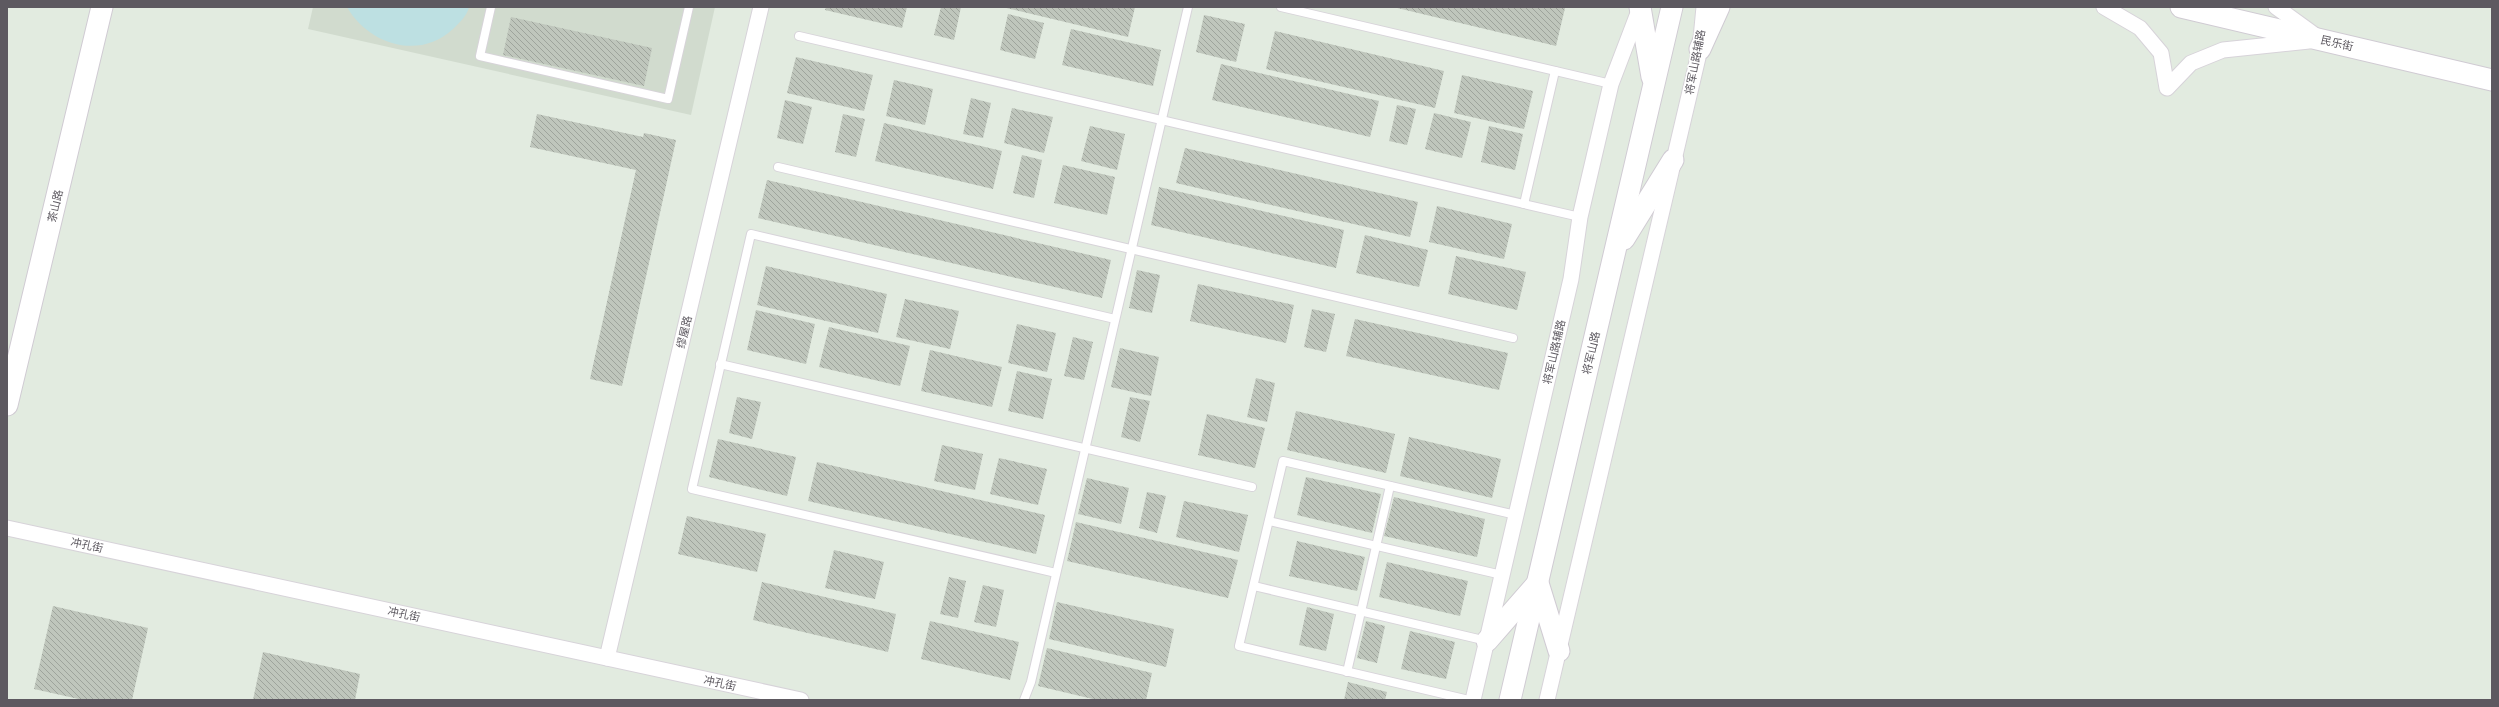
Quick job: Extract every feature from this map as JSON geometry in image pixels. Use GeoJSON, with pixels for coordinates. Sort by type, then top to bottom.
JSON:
{"type":"FeatureCollection","features":[{"type":"Feature","properties":{"kind":"street","name":"茶山路"},"geometry":{"type":"LineString","coordinates":[[7,405],[102,7]]}},
{"type":"Feature","properties":{"kind":"street","name":"缪屋路"},"geometry":{"type":"LineString","coordinates":[[607,658],[761,7]]}},
{"type":"Feature","properties":{"kind":"street","name":"将军山路辅路"},"geometry":{"type":"LineString","coordinates":[[1473,700],[1571,279],[1580,217],[1611,84],[1640,7]]}},
{"type":"Feature","properties":{"kind":"street"},"geometry":{"type":"LineString","coordinates":[[1640,7],[1654,87]]}},
{"type":"Feature","properties":{"kind":"street","name":"将军山路"},"geometry":{"type":"LineString","coordinates":[[1510,700],[1672,7]]}},
{"type":"Feature","properties":{"kind":"street","name":"将军山路辅路"},"geometry":{"type":"LineString","coordinates":[[1547,700],[1700,49],[1704,7]]}},
{"type":"Feature","properties":{"kind":"street"},"geometry":{"type":"LineString","coordinates":[[1700,49],[1719,7]]}},
{"type":"Feature","properties":{"kind":"street"},"geometry":{"type":"LineString","coordinates":[[2104,7],[2140,28],[2161,53],[2167,88],[2191,63],[2223,50],[2320,40]]}},
{"type":"Feature","properties":{"kind":"street","name":"民乐街"},"geometry":{"type":"LineString","coordinates":[[2181,7],[2492,80]]}},
{"type":"Feature","properties":{"kind":"street"},"geometry":{"type":"LineString","coordinates":[[2276,7],[2320,40]]}},
{"type":"Feature","properties":{"kind":"street"},"geometry":{"type":"LineString","coordinates":[[1615,252],[1674,160]]}},
{"type":"Feature","properties":{"kind":"street","name":"冲孔街"},"geometry":{"type":"LineString","coordinates":[[7,528],[801,700]]}},
{"type":"Feature","properties":{"kind":"street"},"geometry":{"type":"LineString","coordinates":[[1538,583],[1559,651]]}},
{"type":"Feature","properties":{"kind":"street"},"geometry":{"type":"LineString","coordinates":[[1487,641],[1538,583]]}},
{"type":"Feature","properties":{"kind":"lane"},"geometry":{"type":"LineString","coordinates":[[491,7],[480,56],[668,99],[689,7]]}},
{"type":"Feature","properties":{"kind":"lane"},"geometry":{"type":"LineString","coordinates":[[1024,700],[1031,682],[1188,7]]}},
{"type":"Feature","properties":{"kind":"lane"},"geometry":{"type":"LineString","coordinates":[[1281,7],[1611,84]]}},
{"type":"Feature","properties":{"kind":"lane"},"geometry":{"type":"LineString","coordinates":[[800,36],[1580,217]]}},
{"type":"Feature","properties":{"kind":"lane"},"geometry":{"type":"LineString","coordinates":[[1524,204],[1555,71]]}},
{"type":"Feature","properties":{"kind":"lane"},"geometry":{"type":"LineString","coordinates":[[778,167],[1513,338]]}},
{"type":"Feature","properties":{"kind":"lane"},"geometry":{"type":"LineString","coordinates":[[1056,573],[692,489],[720,364],[751,234],[1115,319]]}},
{"type":"Feature","properties":{"kind":"lane"},"geometry":{"type":"LineString","coordinates":[[720,364],[1252,488]]}},
{"type":"Feature","properties":{"kind":"lane"},"geometry":{"type":"LineString","coordinates":[[1469,700],[1239,646],[1283,461],[1516,515]]}},
{"type":"Feature","properties":{"kind":"lane"},"geometry":{"type":"LineString","coordinates":[[1347,672],[1390,486]]}},
{"type":"Feature","properties":{"kind":"lane"},"geometry":{"type":"LineString","coordinates":[[1269,521],[1502,575]]}},
{"type":"Feature","properties":{"kind":"lane"},"geometry":{"type":"LineString","coordinates":[[1254,586],[1487,641]]}},
{"type":"Feature","properties":{"kind":"shaded area"},"geometry":{"type":"Polygon","coordinates":[[[313,7],[715,7],[691,115],[308,29],[313,7]]]}},
{"type":"Feature","properties":{"kind":"shaded area"},"geometry":{"type":"Polygon","coordinates":[[[347,7],[469,7],[460,22],[440,39],[425,44],[410,46],[395,44],[381,39],[368,31],[356,20],[347,7]]]}},
{"type":"Feature","properties":{"kind":"building"},"geometry":{"type":"Polygon","coordinates":[[[826,7],[907,7],[902,28],[825,10],[826,7]]]}},
{"type":"Feature","properties":{"kind":"building"},"geometry":{"type":"Polygon","coordinates":[[[941,7],[961,7],[954,40],[934,35],[941,7]]]}},
{"type":"Feature","properties":{"kind":"building"},"geometry":{"type":"Polygon","coordinates":[[[1002,7],[1135,7],[1128,37],[1002,7]]]}},
{"type":"Feature","properties":{"kind":"building"},"geometry":{"type":"Polygon","coordinates":[[[1393,7],[1559,7],[1565,8],[1556,46],[1393,7]]]}},
{"type":"Feature","properties":{"kind":"building"},"geometry":{"type":"Polygon","coordinates":[[[1008,14],[1044,23],[1035,59],[1000,50],[1008,14]]]}},
{"type":"Feature","properties":{"kind":"building"},"geometry":{"type":"Polygon","coordinates":[[[1204,15],[1245,24],[1236,62],[1196,52],[1204,15]]]}},
{"type":"Feature","properties":{"kind":"building"},"geometry":{"type":"Polygon","coordinates":[[[511,17],[652,48],[644,86],[503,55],[511,17]]]}},
{"type":"Feature","properties":{"kind":"building"},"geometry":{"type":"Polygon","coordinates":[[[1071,29],[1161,50],[1153,86],[1062,65],[1071,29]]]}},
{"type":"Feature","properties":{"kind":"building"},"geometry":{"type":"Polygon","coordinates":[[[1275,31],[1444,71],[1435,108],[1266,69],[1275,31]]]}},
{"type":"Feature","properties":{"kind":"building"},"geometry":{"type":"Polygon","coordinates":[[[796,57],[873,75],[864,111],[787,93],[796,57]]]}},
{"type":"Feature","properties":{"kind":"building"},"geometry":{"type":"Polygon","coordinates":[[[1221,64],[1379,101],[1370,137],[1212,100],[1221,64]]]}},
{"type":"Feature","properties":{"kind":"building"},"geometry":{"type":"Polygon","coordinates":[[[1462,75],[1533,91],[1524,129],[1454,113],[1462,75]]]}},
{"type":"Feature","properties":{"kind":"building"},"geometry":{"type":"Polygon","coordinates":[[[894,80],[933,89],[925,125],[886,116],[894,80]]]}},
{"type":"Feature","properties":{"kind":"building"},"geometry":{"type":"Polygon","coordinates":[[[971,98],[991,103],[983,138],[963,134],[971,98]]]}},
{"type":"Feature","properties":{"kind":"building"},"geometry":{"type":"Polygon","coordinates":[[[785,100],[812,107],[803,144],[777,138],[785,100]]]}},
{"type":"Feature","properties":{"kind":"building"},"geometry":{"type":"Polygon","coordinates":[[[1397,105],[1416,109],[1407,145],[1389,141],[1397,105]]]}},
{"type":"Feature","properties":{"kind":"building"},"geometry":{"type":"Polygon","coordinates":[[[1012,108],[1053,117],[1044,153],[1004,143],[1012,108]]]}},
{"type":"Feature","properties":{"kind":"building"},"geometry":{"type":"Polygon","coordinates":[[[1434,113],[1471,122],[1462,158],[1425,149],[1434,113]]]}},
{"type":"Feature","properties":{"kind":"building"},"geometry":{"type":"Polygon","coordinates":[[[537,114],[643,137],[644,133],[676,140],[622,386],[590,379],[636,170],[530,147],[537,114]]]}},
{"type":"Feature","properties":{"kind":"building"},"geometry":{"type":"Polygon","coordinates":[[[843,114],[865,119],[856,157],[835,152],[843,114]]]}},
{"type":"Feature","properties":{"kind":"building"},"geometry":{"type":"Polygon","coordinates":[[[884,123],[1002,151],[993,189],[875,161],[884,123]]]}},
{"type":"Feature","properties":{"kind":"building"},"geometry":{"type":"Polygon","coordinates":[[[1090,126],[1125,134],[1117,170],[1081,161],[1090,126]]]}},
{"type":"Feature","properties":{"kind":"building"},"geometry":{"type":"Polygon","coordinates":[[[1489,126],[1523,134],[1515,170],[1481,162],[1489,126]]]}},
{"type":"Feature","properties":{"kind":"building"},"geometry":{"type":"Polygon","coordinates":[[[1185,148],[1418,202],[1410,237],[1176,183],[1185,148]]]}},
{"type":"Feature","properties":{"kind":"building"},"geometry":{"type":"Polygon","coordinates":[[[1022,155],[1042,160],[1034,198],[1013,193],[1022,155]]]}},
{"type":"Feature","properties":{"kind":"building"},"geometry":{"type":"Polygon","coordinates":[[[1063,165],[1115,177],[1107,215],[1054,203],[1063,165]]]}},
{"type":"Feature","properties":{"kind":"building"},"geometry":{"type":"Polygon","coordinates":[[[767,180],[1111,260],[1102,298],[758,218],[767,180]]]}},
{"type":"Feature","properties":{"kind":"building"},"geometry":{"type":"Polygon","coordinates":[[[1159,187],[1344,230],[1336,268],[1151,225],[1159,187]]]}},
{"type":"Feature","properties":{"kind":"building"},"geometry":{"type":"Polygon","coordinates":[[[1437,206],[1512,224],[1504,259],[1429,242],[1437,206]]]}},
{"type":"Feature","properties":{"kind":"building"},"geometry":{"type":"Polygon","coordinates":[[[1365,235],[1428,250],[1419,287],[1356,273],[1365,235]]]}},
{"type":"Feature","properties":{"kind":"building"},"geometry":{"type":"Polygon","coordinates":[[[1456,256],[1526,272],[1517,310],[1448,294],[1456,256]]]}},
{"type":"Feature","properties":{"kind":"building"},"geometry":{"type":"Polygon","coordinates":[[[766,266],[887,294],[878,333],[757,305],[766,266]]]}},
{"type":"Feature","properties":{"kind":"building"},"geometry":{"type":"Polygon","coordinates":[[[1137,270],[1160,275],[1152,313],[1129,308],[1137,270]]]}},
{"type":"Feature","properties":{"kind":"building"},"geometry":{"type":"Polygon","coordinates":[[[1198,284],[1294,305],[1286,343],[1190,321],[1198,284]]]}},
{"type":"Feature","properties":{"kind":"building"},"geometry":{"type":"Polygon","coordinates":[[[905,299],[959,311],[950,349],[896,337],[905,299]]]}},
{"type":"Feature","properties":{"kind":"building"},"geometry":{"type":"Polygon","coordinates":[[[1312,309],[1335,314],[1326,352],[1304,347],[1312,309]]]}},
{"type":"Feature","properties":{"kind":"building"},"geometry":{"type":"Polygon","coordinates":[[[756,310],[815,324],[806,364],[747,350],[756,310]]]}},
{"type":"Feature","properties":{"kind":"building"},"geometry":{"type":"Polygon","coordinates":[[[1355,319],[1508,353],[1499,390],[1346,356],[1355,319]]]}},
{"type":"Feature","properties":{"kind":"building"},"geometry":{"type":"Polygon","coordinates":[[[1017,324],[1056,333],[1047,372],[1008,363],[1017,324]]]}},
{"type":"Feature","properties":{"kind":"building"},"geometry":{"type":"Polygon","coordinates":[[[829,327],[910,346],[900,386],[819,367],[829,327]]]}},
{"type":"Feature","properties":{"kind":"building"},"geometry":{"type":"Polygon","coordinates":[[[1073,337],[1093,342],[1084,380],[1064,376],[1073,337]]]}},
{"type":"Feature","properties":{"kind":"building"},"geometry":{"type":"Polygon","coordinates":[[[1120,348],[1159,357],[1151,396],[1111,387],[1120,348]]]}},
{"type":"Feature","properties":{"kind":"building"},"geometry":{"type":"Polygon","coordinates":[[[930,350],[1002,367],[992,407],[921,391],[930,350]]]}},
{"type":"Feature","properties":{"kind":"building"},"geometry":{"type":"Polygon","coordinates":[[[1017,371],[1052,379],[1043,419],[1008,411],[1017,371]]]}},
{"type":"Feature","properties":{"kind":"building"},"geometry":{"type":"Polygon","coordinates":[[[1256,378],[1275,383],[1267,422],[1247,417],[1256,378]]]}},
{"type":"Feature","properties":{"kind":"building"},"geometry":{"type":"Polygon","coordinates":[[[737,397],[761,402],[752,439],[729,433],[737,397]]]}},
{"type":"Feature","properties":{"kind":"building"},"geometry":{"type":"Polygon","coordinates":[[[1130,397],[1150,401],[1140,442],[1121,437],[1130,397]]]}},
{"type":"Feature","properties":{"kind":"building"},"geometry":{"type":"Polygon","coordinates":[[[1296,411],[1395,434],[1386,473],[1287,450],[1296,411]]]}},
{"type":"Feature","properties":{"kind":"building"},"geometry":{"type":"Polygon","coordinates":[[[1207,414],[1265,428],[1255,468],[1198,455],[1207,414]]]}},
{"type":"Feature","properties":{"kind":"building"},"geometry":{"type":"Polygon","coordinates":[[[1409,437],[1501,459],[1492,498],[1400,476],[1409,437]]]}},
{"type":"Feature","properties":{"kind":"building"},"geometry":{"type":"Polygon","coordinates":[[[718,439],[796,457],[787,496],[709,477],[718,439]]]}},
{"type":"Feature","properties":{"kind":"building"},"geometry":{"type":"Polygon","coordinates":[[[942,445],[983,454],[975,490],[934,481],[942,445]]]}},
{"type":"Feature","properties":{"kind":"building"},"geometry":{"type":"Polygon","coordinates":[[[999,458],[1047,469],[1038,505],[990,494],[999,458]]]}},
{"type":"Feature","properties":{"kind":"building"},"geometry":{"type":"Polygon","coordinates":[[[817,462],[1045,515],[1036,554],[808,501],[817,462]]]}},
{"type":"Feature","properties":{"kind":"building"},"geometry":{"type":"Polygon","coordinates":[[[1306,477],[1381,494],[1372,533],[1297,515],[1306,477]]]}},
{"type":"Feature","properties":{"kind":"building"},"geometry":{"type":"Polygon","coordinates":[[[1087,478],[1129,488],[1121,524],[1078,514],[1087,478]]]}},
{"type":"Feature","properties":{"kind":"building"},"geometry":{"type":"Polygon","coordinates":[[[1147,492],[1166,496],[1157,533],[1139,528],[1147,492]]]}},
{"type":"Feature","properties":{"kind":"building"},"geometry":{"type":"Polygon","coordinates":[[[1394,497],[1485,519],[1477,557],[1384,536],[1394,497]]]}},
{"type":"Feature","properties":{"kind":"building"},"geometry":{"type":"Polygon","coordinates":[[[1184,501],[1248,515],[1239,552],[1176,537],[1184,501]]]}},
{"type":"Feature","properties":{"kind":"building"},"geometry":{"type":"Polygon","coordinates":[[[687,516],[766,534],[757,572],[678,554],[687,516]]]}},
{"type":"Feature","properties":{"kind":"building"},"geometry":{"type":"Polygon","coordinates":[[[1076,522],[1238,560],[1228,598],[1067,561],[1076,522]]]}},
{"type":"Feature","properties":{"kind":"building"},"geometry":{"type":"Polygon","coordinates":[[[1297,541],[1365,557],[1357,591],[1289,576],[1297,541]]]}},
{"type":"Feature","properties":{"kind":"building"},"geometry":{"type":"Polygon","coordinates":[[[834,550],[884,562],[875,599],[825,588],[834,550]]]}},
{"type":"Feature","properties":{"kind":"building"},"geometry":{"type":"Polygon","coordinates":[[[1387,562],[1468,581],[1460,616],[1379,597],[1387,562]]]}},
{"type":"Feature","properties":{"kind":"building"},"geometry":{"type":"Polygon","coordinates":[[[949,577],[966,581],[958,618],[940,614],[949,577]]]}},
{"type":"Feature","properties":{"kind":"building"},"geometry":{"type":"Polygon","coordinates":[[[762,582],[896,614],[888,652],[753,620],[762,582]]]}},
{"type":"Feature","properties":{"kind":"building"},"geometry":{"type":"Polygon","coordinates":[[[983,585],[1004,590],[996,627],[974,622],[983,585]]]}},
{"type":"Feature","properties":{"kind":"building"},"geometry":{"type":"Polygon","coordinates":[[[1057,602],[1174,629],[1166,667],[1049,639],[1057,602]]]}},
{"type":"Feature","properties":{"kind":"building"},"geometry":{"type":"Polygon","coordinates":[[[53,606],[148,628],[132,700],[83,700],[34,689],[53,606]]]}},
{"type":"Feature","properties":{"kind":"building"},"geometry":{"type":"Polygon","coordinates":[[[1307,607],[1334,614],[1326,651],[1299,645],[1307,607]]]}},
{"type":"Feature","properties":{"kind":"building"},"geometry":{"type":"Polygon","coordinates":[[[930,621],[1019,642],[1010,680],[921,659],[930,621]]]}},
{"type":"Feature","properties":{"kind":"building"},"geometry":{"type":"Polygon","coordinates":[[[1366,621],[1385,626],[1377,663],[1357,658],[1366,621]]]}},
{"type":"Feature","properties":{"kind":"building"},"geometry":{"type":"Polygon","coordinates":[[[1410,631],[1455,642],[1446,679],[1401,669],[1410,631]]]}},
{"type":"Feature","properties":{"kind":"building"},"geometry":{"type":"Polygon","coordinates":[[[1047,648],[1152,673],[1146,700],[1097,700],[1038,686],[1047,648]]]}},
{"type":"Feature","properties":{"kind":"building"},"geometry":{"type":"Polygon","coordinates":[[[263,652],[360,674],[355,700],[253,700],[263,652]]]}},
{"type":"Feature","properties":{"kind":"building"},"geometry":{"type":"Polygon","coordinates":[[[1348,682],[1387,692],[1385,700],[1344,700],[1348,682]]]}}]}
